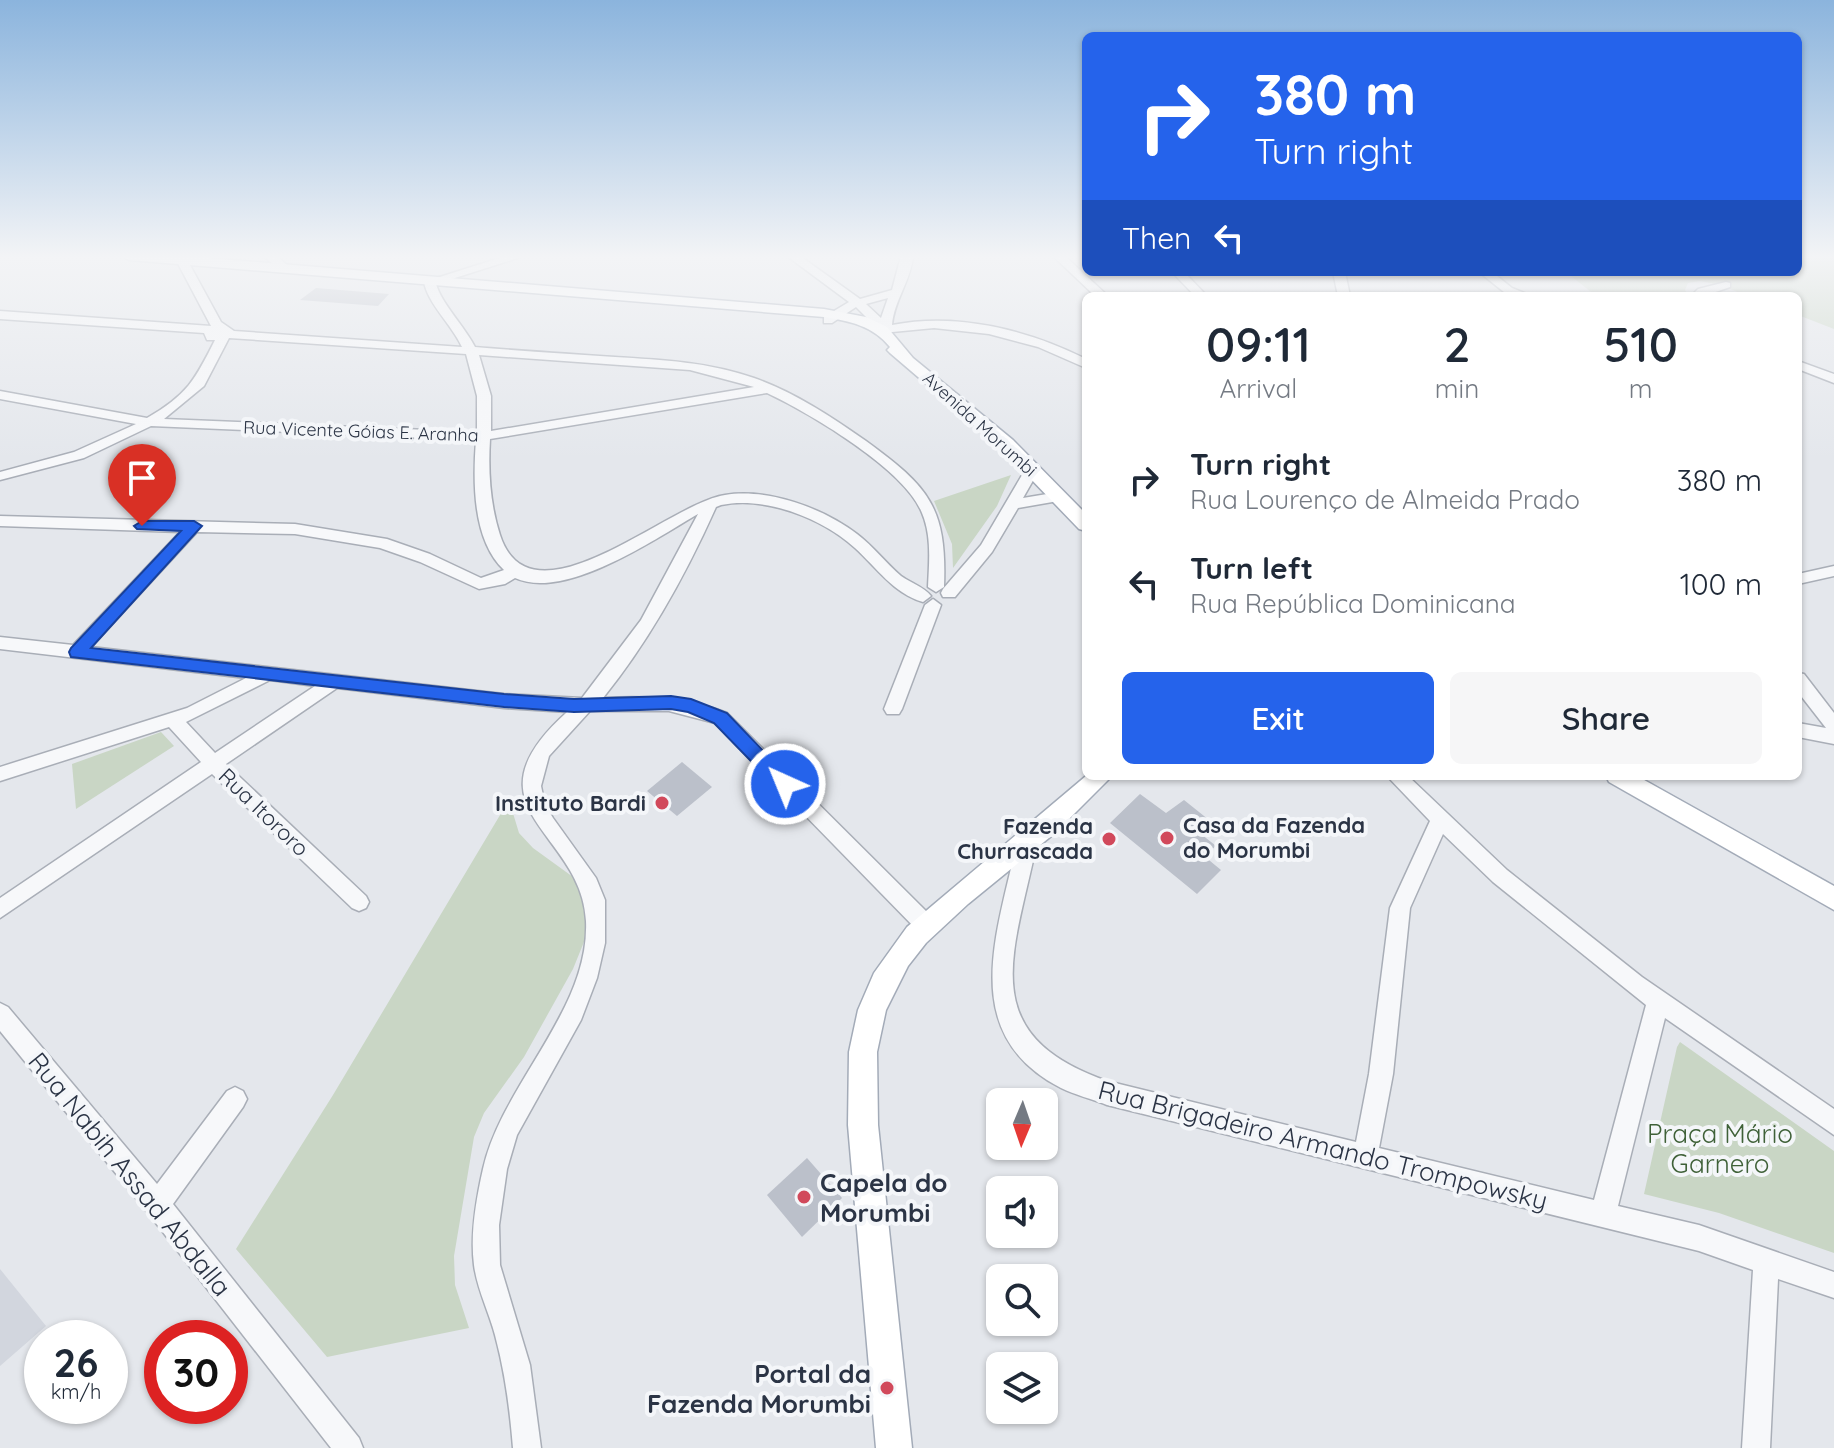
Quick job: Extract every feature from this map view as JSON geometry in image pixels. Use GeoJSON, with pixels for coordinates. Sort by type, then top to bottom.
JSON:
{"type":"FeatureCollection","features":[{"type":"Feature","properties":{"kind":"main road","name":"Avenida Morumbi"},"geometry":{"type":"LineString","coordinates":[[844,324],[870,335],[906,358],[1007,444],[1082,521]]}},
{"type":"Feature","properties":{"kind":"main road"},"geometry":{"type":"LineString","coordinates":[[847,324],[871,331],[886,330]]}},
{"type":"Feature","properties":{"kind":"main road","name":"Avenida Morumbi"},"geometry":{"type":"LineString","coordinates":[[886,330],[906,358]]}},
{"type":"Feature","properties":{"kind":"main road"},"geometry":{"type":"LineString","coordinates":[[894,1448],[866,1177],[861,1080],[872,1009],[890,968],[925,924],[1027,842],[1097,780]]}},
{"type":"Feature","properties":{"kind":"main road"},"geometry":{"type":"LineString","coordinates":[[1624,780],[1834,899]]}},
{"type":"Feature","properties":{"kind":"street"},"geometry":{"type":"LineString","coordinates":[[104,324],[690,366],[731,374],[769,388],[884,460],[925,503],[936,535],[935,595],[893,709]]}},
{"type":"Feature","properties":{"kind":"street"},"geometry":{"type":"LineString","coordinates":[[0,476],[55,463],[148,422],[183,400],[202,380],[212,363],[219,333],[213,324]]}},
{"type":"Feature","properties":{"kind":"street"},"geometry":{"type":"LineString","coordinates":[[456,324],[470,349],[484,393],[482,485],[491,526],[506,564],[514,571],[537,577],[573,574],[710,504],[740,498],[783,506],[816,517],[847,534],[896,582],[935,595]]}},
{"type":"Feature","properties":{"kind":"street"},"geometry":{"type":"LineString","coordinates":[[879,324],[886,330]]}},
{"type":"Feature","properties":{"kind":"street"},"geometry":{"type":"LineString","coordinates":[[886,324],[886,330]]}},
{"type":"Feature","properties":{"kind":"street"},"geometry":{"type":"LineString","coordinates":[[886,330],[914,325],[1000,333],[1050,347],[1082,362]]}},
{"type":"Feature","properties":{"kind":"street"},"geometry":{"type":"LineString","coordinates":[[1802,367],[1834,379]]}},
{"type":"Feature","properties":{"kind":"street","name":"Rua Vicente Góias E. Aranha"},"geometry":{"type":"LineString","coordinates":[[0,395],[148,422],[484,436],[769,388]]}},
{"type":"Feature","properties":{"kind":"street"},"geometry":{"type":"LineString","coordinates":[[935,595],[987,548],[1032,470]]}},
{"type":"Feature","properties":{"kind":"street"},"geometry":{"type":"LineString","coordinates":[[1012,504],[1059,497]]}},
{"type":"Feature","properties":{"kind":"street"},"geometry":{"type":"LineString","coordinates":[[527,1448],[516,1369],[489,1277],[486,1240],[497,1160],[506,1130],[574,1011],[593,958],[597,922],[594,894],[582,868],[542,821],[531,794],[531,779],[544,748],[596,695],[639,638],[674,583],[710,504]]}},
{"type":"Feature","properties":{"kind":"street"},"geometry":{"type":"LineString","coordinates":[[0,521],[287,528],[361,539],[425,558],[479,584],[490,584],[514,571]]}},
{"type":"Feature","properties":{"kind":"street"},"geometry":{"type":"LineString","coordinates":[[77,652],[194,526]]}},
{"type":"Feature","properties":{"kind":"street"},"geometry":{"type":"LineString","coordinates":[[1802,578],[1834,571]]}},
{"type":"Feature","properties":{"kind":"street"},"geometry":{"type":"LineString","coordinates":[[0,643],[504,701],[584,705],[671,702],[691,705],[721,718],[925,924]]}},
{"type":"Feature","properties":{"kind":"street"},"geometry":{"type":"LineString","coordinates":[[0,774],[214,704],[268,674]]}},
{"type":"Feature","properties":{"kind":"street"},"geometry":{"type":"LineString","coordinates":[[0,909],[333,682]]}},
{"type":"Feature","properties":{"kind":"street"},"geometry":{"type":"LineString","coordinates":[[1802,684],[1834,726]]}},
{"type":"Feature","properties":{"kind":"street","name":"Rua Itororo"},"geometry":{"type":"LineString","coordinates":[[172,719],[215,765],[359,902]]}},
{"type":"Feature","properties":{"kind":"street"},"geometry":{"type":"LineString","coordinates":[[1802,731],[1834,737]]}},
{"type":"Feature","properties":{"kind":"street"},"geometry":{"type":"LineString","coordinates":[[1400,780],[1500,876],[1658,1001],[1834,1123]]}},
{"type":"Feature","properties":{"kind":"street"},"geometry":{"type":"LineString","coordinates":[[1365,1156],[1381,1074],[1400,908],[1440,819]]}},
{"type":"Feature","properties":{"kind":"street","name":"Rua Brigadeiro Armando Trompowsky"},"geometry":{"type":"LineString","coordinates":[[1027,842],[1000,975],[1006,1012],[1021,1042],[1035,1057],[1068,1079],[1107,1093],[1699,1238],[1834,1285]]}},
{"type":"Feature","properties":{"kind":"street"},"geometry":{"type":"LineString","coordinates":[[1603,1214],[1658,1001]]}},
{"type":"Feature","properties":{"kind":"street","name":"Rua Nabih Assad Abdalla"},"geometry":{"type":"LineString","coordinates":[[0,1014],[157,1204],[349,1448]]}},
{"type":"Feature","properties":{"kind":"street"},"geometry":{"type":"LineString","coordinates":[[157,1204],[235,1099]]}},
{"type":"Feature","properties":{"kind":"street"},"geometry":{"type":"LineString","coordinates":[[1756,1448],[1766,1261]]}},
{"type":"Feature","properties":{"kind":"shaded area"},"geometry":{"type":"Polygon","coordinates":[[[0,1269],[41,1320],[24,1320],[24,1345],[0,1366],[0,1269]]]}},
{"type":"Feature","properties":{"kind":"green space"},"geometry":{"type":"Polygon","coordinates":[[[1011,475],[997,506],[953,568],[952,544],[934,501],[1011,475]]]}},
{"type":"Feature","properties":{"kind":"green space"},"geometry":{"type":"Polygon","coordinates":[[[161,732],[174,746],[76,809],[72,764],[161,732]]]}},
{"type":"Feature","properties":{"kind":"green space"},"geometry":{"type":"Polygon","coordinates":[[[509,800],[519,833],[533,848],[591,890],[588,932],[573,969],[524,1057],[484,1113],[474,1137],[454,1256],[455,1285],[469,1328],[327,1357],[236,1249],[333,1095],[509,800]]]}},
{"type":"Feature","properties":{"kind":"green space","name":"Praça Mário Garnero"},"geometry":{"type":"Polygon","coordinates":[[[1680,1042],[1834,1151],[1834,1253],[1719,1213],[1644,1194],[1680,1042]]]}},
{"type":"Feature","properties":{"kind":"building"},"geometry":{"type":"Polygon","coordinates":[[[682,762],[712,787],[677,816],[647,791],[682,762]]]}},
{"type":"Feature","properties":{"kind":"building","name":"Casa da Fazenda do Morumbi"},"geometry":{"type":"Polygon","coordinates":[[[1140,794],[1166,813],[1184,800],[1209,820],[1196,830],[1216,846],[1204,856],[1221,870],[1197,894],[1110,823],[1140,794]]]}},
{"type":"Feature","properties":{"kind":"building","name":"Capela do Morumbi"},"geometry":{"type":"Polygon","coordinates":[[[807,1158],[842,1198],[802,1237],[767,1195],[807,1158]]]}},
{"type":"Feature","properties":{"kind":"place","name":"Instituto Bardi"},"geometry":{"type":"Point","coordinates":[662,803]}},
{"type":"Feature","properties":{"kind":"place","name":"Casa da Fazenda do Morumbi"},"geometry":{"type":"Point","coordinates":[1167,838]}},
{"type":"Feature","properties":{"kind":"place","name":"Fazenda Churrascada"},"geometry":{"type":"Point","coordinates":[1109,839]}},
{"type":"Feature","properties":{"kind":"place","name":"Capela do Morumbi"},"geometry":{"type":"Point","coordinates":[804,1197]}},
{"type":"Feature","properties":{"kind":"place","name":"Portal da Fazenda Morumbi"},"geometry":{"type":"Point","coordinates":[887,1388]}},
{"type":"Feature","properties":{"kind":"route"},"geometry":{"type":"LineString","coordinates":[[142,526],[194,526],[77,652],[504,701],[574,706],[671,702],[691,705],[721,718],[785,784]]}}]}
